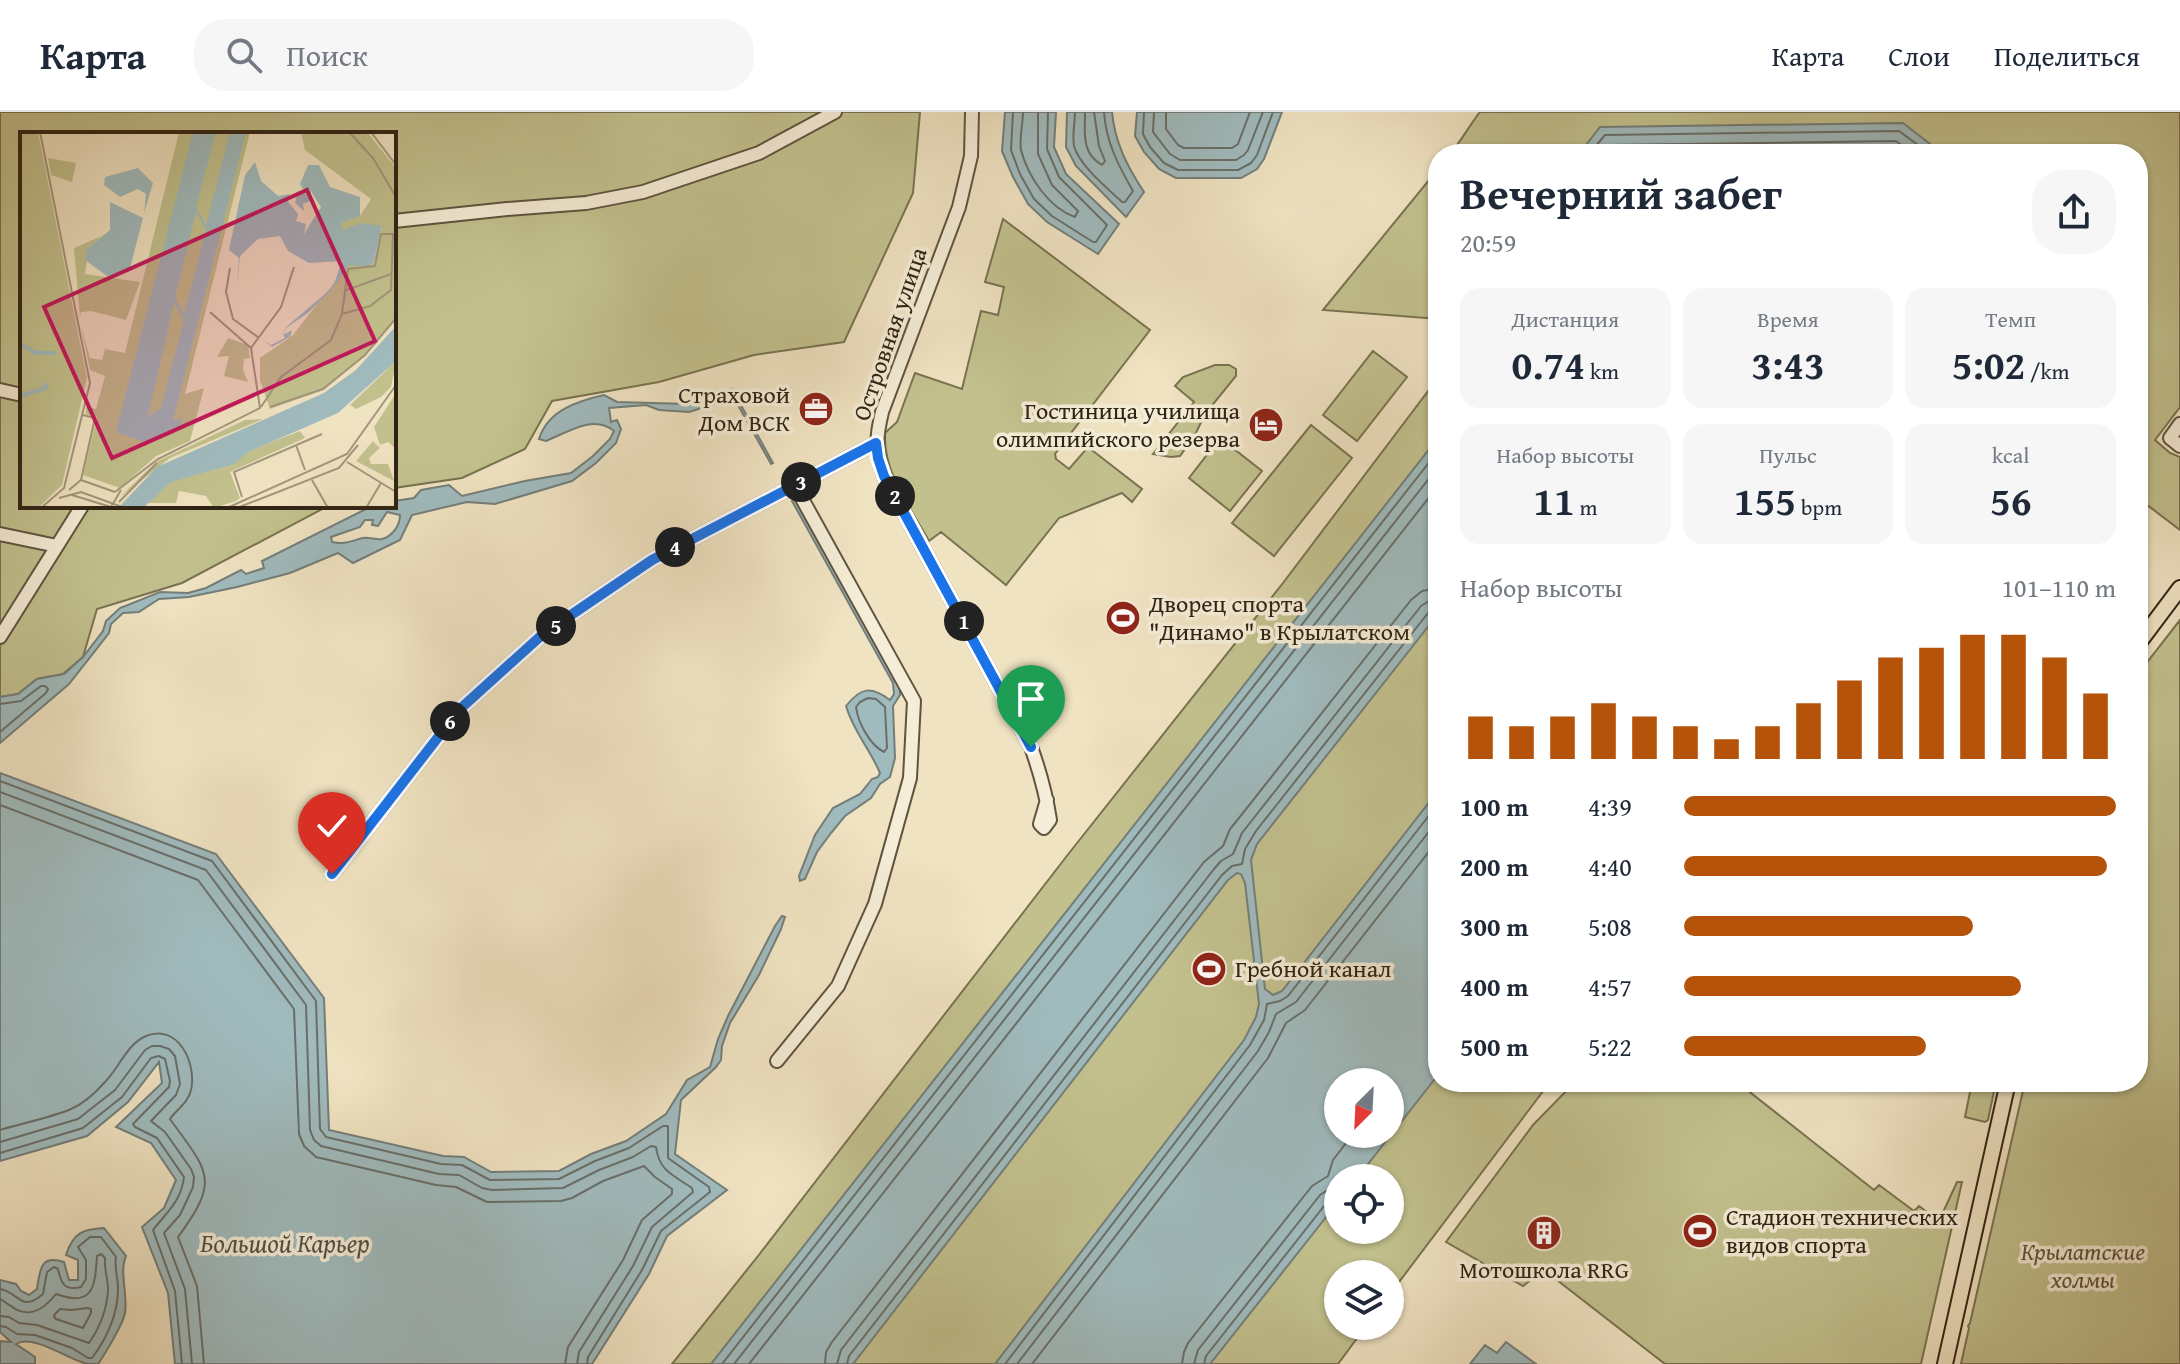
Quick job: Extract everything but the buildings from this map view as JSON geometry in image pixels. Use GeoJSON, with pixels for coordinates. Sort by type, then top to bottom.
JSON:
{"type":"FeatureCollection","features":[{"type":"Feature","properties":{"kind":"main road"},"geometry":{"type":"LineString","coordinates":[[2148,631],[2180,588]]}},
{"type":"Feature","properties":{"kind":"main road"},"geometry":{"type":"LineString","coordinates":[[1945,1364],[2006,1092]]}},
{"type":"Feature","properties":{"kind":"street"},"geometry":{"type":"LineString","coordinates":[[396,221],[586,203],[643,192],[759,153],[835,112]]}},
{"type":"Feature","properties":{"kind":"street","name":"Островная улица"},"geometry":{"type":"LineString","coordinates":[[972,112],[971,156],[959,207],[882,412],[876,443],[884,476],[1031,747],[1044,781],[1050,820]]}},
{"type":"Feature","properties":{"kind":"street"},"geometry":{"type":"LineString","coordinates":[[0,390],[20,395]]}},
{"type":"Feature","properties":{"kind":"street"},"geometry":{"type":"LineString","coordinates":[[2180,424],[2170,438],[2180,446]]}},
{"type":"Feature","properties":{"kind":"street"},"geometry":{"type":"LineString","coordinates":[[332,874],[460,709],[543,634],[652,560],[876,443]]}},
{"type":"Feature","properties":{"kind":"street"},"geometry":{"type":"LineString","coordinates":[[777,1061],[838,986],[875,904],[910,778],[914,701],[795,486]]}},
{"type":"Feature","properties":{"kind":"street"},"geometry":{"type":"LineString","coordinates":[[0,637],[81,508]]}},
{"type":"Feature","properties":{"kind":"street"},"geometry":{"type":"LineString","coordinates":[[0,534],[57,546]]}},
{"type":"Feature","properties":{"kind":"green space"},"geometry":{"type":"Polygon","coordinates":[[[0,112],[920,112],[913,193],[844,342],[754,355],[659,382],[552,401],[525,449],[462,478],[396,488],[396,132],[20,132],[20,508],[324,508],[182,583],[97,609],[83,657],[63,674],[37,679],[18,694],[0,697],[0,112]]]}},
{"type":"Feature","properties":{"kind":"green space"},"geometry":{"type":"Polygon","coordinates":[[[1480,112],[2180,112],[2180,407],[2155,440],[2180,457],[2180,530],[2148,506],[2148,144],[1457,144],[1480,112]]]}},
{"type":"Feature","properties":{"kind":"green space"},"geometry":{"type":"Polygon","coordinates":[[[1428,181],[1428,318],[1323,310],[1428,181]]]}},
{"type":"Feature","properties":{"kind":"green space"},"geometry":{"type":"Polygon","coordinates":[[[1003,219],[1150,330],[1055,454],[1056,459],[1069,469],[1088,447],[1142,489],[1132,502],[1122,493],[1059,518],[1006,585],[941,532],[929,541],[893,476],[885,433],[897,422],[915,373],[962,389],[981,311],[998,315],[1004,287],[985,282],[1003,219]]]}},
{"type":"Feature","properties":{"kind":"green space"},"geometry":{"type":"Polygon","coordinates":[[[1373,351],[1407,377],[1357,441],[1323,415],[1373,351]]]}},
{"type":"Feature","properties":{"kind":"green space"},"geometry":{"type":"Polygon","coordinates":[[[1215,365],[1229,365],[1236,369],[1236,376],[1205,414],[1180,456],[1153,454],[1194,402],[1175,386],[1183,377],[1215,365]]]}},
{"type":"Feature","properties":{"kind":"green space","name":"Гребной канал"},"geometry":{"type":"Polygon","coordinates":[[[1428,391],[1428,1092],[1542,1092],[1404,1275],[1404,1260],[1324,1260],[1324,1340],[1356,1340],[1338,1364],[672,1364],[1066,857],[1283,583],[1428,391]]]}},
{"type":"Feature","properties":{"kind":"green space"},"geometry":{"type":"Polygon","coordinates":[[[1311,425],[1352,458],[1274,556],[1232,523],[1311,425]]]}},
{"type":"Feature","properties":{"kind":"green space"},"geometry":{"type":"Polygon","coordinates":[[[1220,438],[1262,471],[1230,511],[1189,478],[1220,438]]]}},
{"type":"Feature","properties":{"kind":"green space","name":"Крылатские холмы"},"geometry":{"type":"Polygon","coordinates":[[[2180,620],[2180,1364],[1961,1364],[2023,1092],[2148,1092],[2148,661],[2180,620]]]}},
{"type":"Feature","properties":{"kind":"green space","name":"Стадион технических видов спорта"},"geometry":{"type":"Polygon","coordinates":[[[1565,1092],[1750,1092],[1874,1190],[1879,1185],[1914,1211],[1919,1206],[1939,1221],[1957,1182],[1962,1182],[1921,1364],[1665,1364],[1544,1270],[1523,1286],[1446,1242],[1533,1125],[1565,1092]]]}},
{"type":"Feature","properties":{"kind":"green space"},"geometry":{"type":"Polygon","coordinates":[[[1970,1092],[1994,1092],[1988,1120],[1965,1117],[1970,1092]]]}},
{"type":"Feature","properties":{"kind":"water"},"geometry":{"type":"Polygon","coordinates":[[[1005,112],[1056,112],[1054,147],[1066,174],[1119,224],[1098,254],[1047,222],[1028,204],[1002,151],[1005,112]]]}},
{"type":"Feature","properties":{"kind":"water"},"geometry":{"type":"Polygon","coordinates":[[[1067,112],[1112,112],[1123,154],[1144,192],[1126,217],[1076,166],[1066,147],[1067,112]]]}},
{"type":"Feature","properties":{"kind":"water"},"geometry":{"type":"Polygon","coordinates":[[[1137,112],[1282,112],[1257,169],[1241,178],[1176,178],[1159,169],[1144,152],[1135,136],[1137,112]]]}},
{"type":"Feature","properties":{"kind":"water"},"geometry":{"type":"Polygon","coordinates":[[[1903,123],[1930,144],[1587,144],[1600,127],[1903,123]]]}},
{"type":"Feature","properties":{"kind":"water"},"geometry":{"type":"Polygon","coordinates":[[[732,389],[773,463],[734,398],[689,412],[659,410],[646,405],[609,408],[611,422],[617,420],[621,429],[616,443],[572,481],[495,504],[467,502],[412,515],[400,540],[353,563],[338,553],[290,573],[189,597],[159,599],[139,612],[123,613],[111,624],[109,633],[69,684],[0,743],[0,697],[18,694],[37,679],[64,674],[83,657],[103,631],[106,621],[120,608],[160,592],[188,593],[206,588],[241,570],[246,574],[264,568],[262,561],[368,508],[396,508],[396,501],[414,498],[421,490],[449,485],[462,496],[571,473],[593,456],[614,431],[606,426],[589,424],[546,441],[539,439],[543,429],[565,408],[584,400],[604,395],[617,402],[689,404],[732,389]],[[387,512],[378,526],[372,525],[373,520],[365,520],[360,527],[331,537],[332,542],[386,538],[399,523],[400,515],[387,512]]]}},
{"type":"Feature","properties":{"kind":"water","name":"Гребной канал"},"geometry":{"type":"Polygon","coordinates":[[[1428,451],[1428,627],[1257,844],[1251,860],[1265,989],[1273,995],[1282,991],[1428,804],[1428,1088],[1404,1118],[1404,1068],[1324,1068],[1324,1148],[1381,1148],[1368,1164],[1324,1164],[1324,1220],[1210,1364],[995,1364],[1244,1040],[1256,1017],[1259,1004],[1245,883],[1241,874],[1237,873],[1228,880],[853,1364],[711,1364],[1428,451]]]}},
{"type":"Feature","properties":{"kind":"water"},"geometry":{"type":"Polygon","coordinates":[[[797,498],[899,680],[900,695],[893,706],[895,758],[890,777],[880,784],[871,798],[845,816],[817,852],[805,879],[800,881],[799,876],[815,835],[833,808],[860,794],[880,773],[846,706],[866,691],[877,692],[890,700],[894,694],[893,683],[792,501],[797,498]]]}},
{"type":"Feature","properties":{"kind":"water","name":"Большой Карьер"},"geometry":{"type":"Polygon","coordinates":[[[0,773],[216,854],[324,998],[329,1130],[443,1156],[464,1157],[491,1172],[559,1171],[591,1154],[626,1141],[666,1114],[687,1080],[710,1067],[728,1016],[775,926],[782,916],[785,917],[759,975],[730,1023],[721,1060],[681,1100],[675,1154],[727,1190],[667,1236],[649,1274],[592,1364],[175,1364],[168,1293],[142,1227],[164,1208],[176,1180],[151,1143],[116,1127],[162,1083],[159,1062],[128,1102],[87,1136],[0,1161],[0,773]]]}},
{"type":"Feature","properties":{"kind":"water"},"geometry":{"type":"Polygon","coordinates":[[[104,1228],[126,1256],[123,1269],[126,1306],[121,1324],[98,1364],[84,1363],[40,1344],[23,1342],[16,1344],[35,1357],[35,1364],[0,1364],[0,1341],[11,1342],[0,1332],[0,1280],[16,1284],[29,1295],[37,1289],[43,1265],[56,1260],[64,1262],[69,1280],[78,1280],[78,1260],[66,1255],[72,1242],[80,1234],[104,1228]]]}},
{"type":"Feature","properties":{"kind":"water"},"geometry":{"type":"Polygon","coordinates":[[[1506,1342],[1536,1364],[1470,1364],[1485,1345],[1497,1353],[1506,1342]]]}},
{"type":"Feature","properties":{"kind":"place","name":"Страховой Дом ВСК"},"geometry":{"type":"Point","coordinates":[816,409]}},
{"type":"Feature","properties":{"kind":"place","name":"Гостиница училища олимпийского резерва"},"geometry":{"type":"Point","coordinates":[1266,425]}},
{"type":"Feature","properties":{"kind":"place","name":"Дворец спорта \"Динамо\" в Крылатском"},"geometry":{"type":"Point","coordinates":[1123,618]}},
{"type":"Feature","properties":{"kind":"place","name":"Гребной канал"},"geometry":{"type":"Point","coordinates":[1209,969]}},
{"type":"Feature","properties":{"kind":"place","name":"Стадион технических видов спорта"},"geometry":{"type":"Point","coordinates":[1700,1231]}},
{"type":"Feature","properties":{"kind":"place","name":"Мотошкола RRG"},"geometry":{"type":"Point","coordinates":[1544,1233]}},
{"type":"Feature","properties":{"kind":"route"},"geometry":{"type":"LineString","coordinates":[[332,874],[460,709],[543,634],[683,542],[876,443],[884,476],[1031,747]]}}]}
